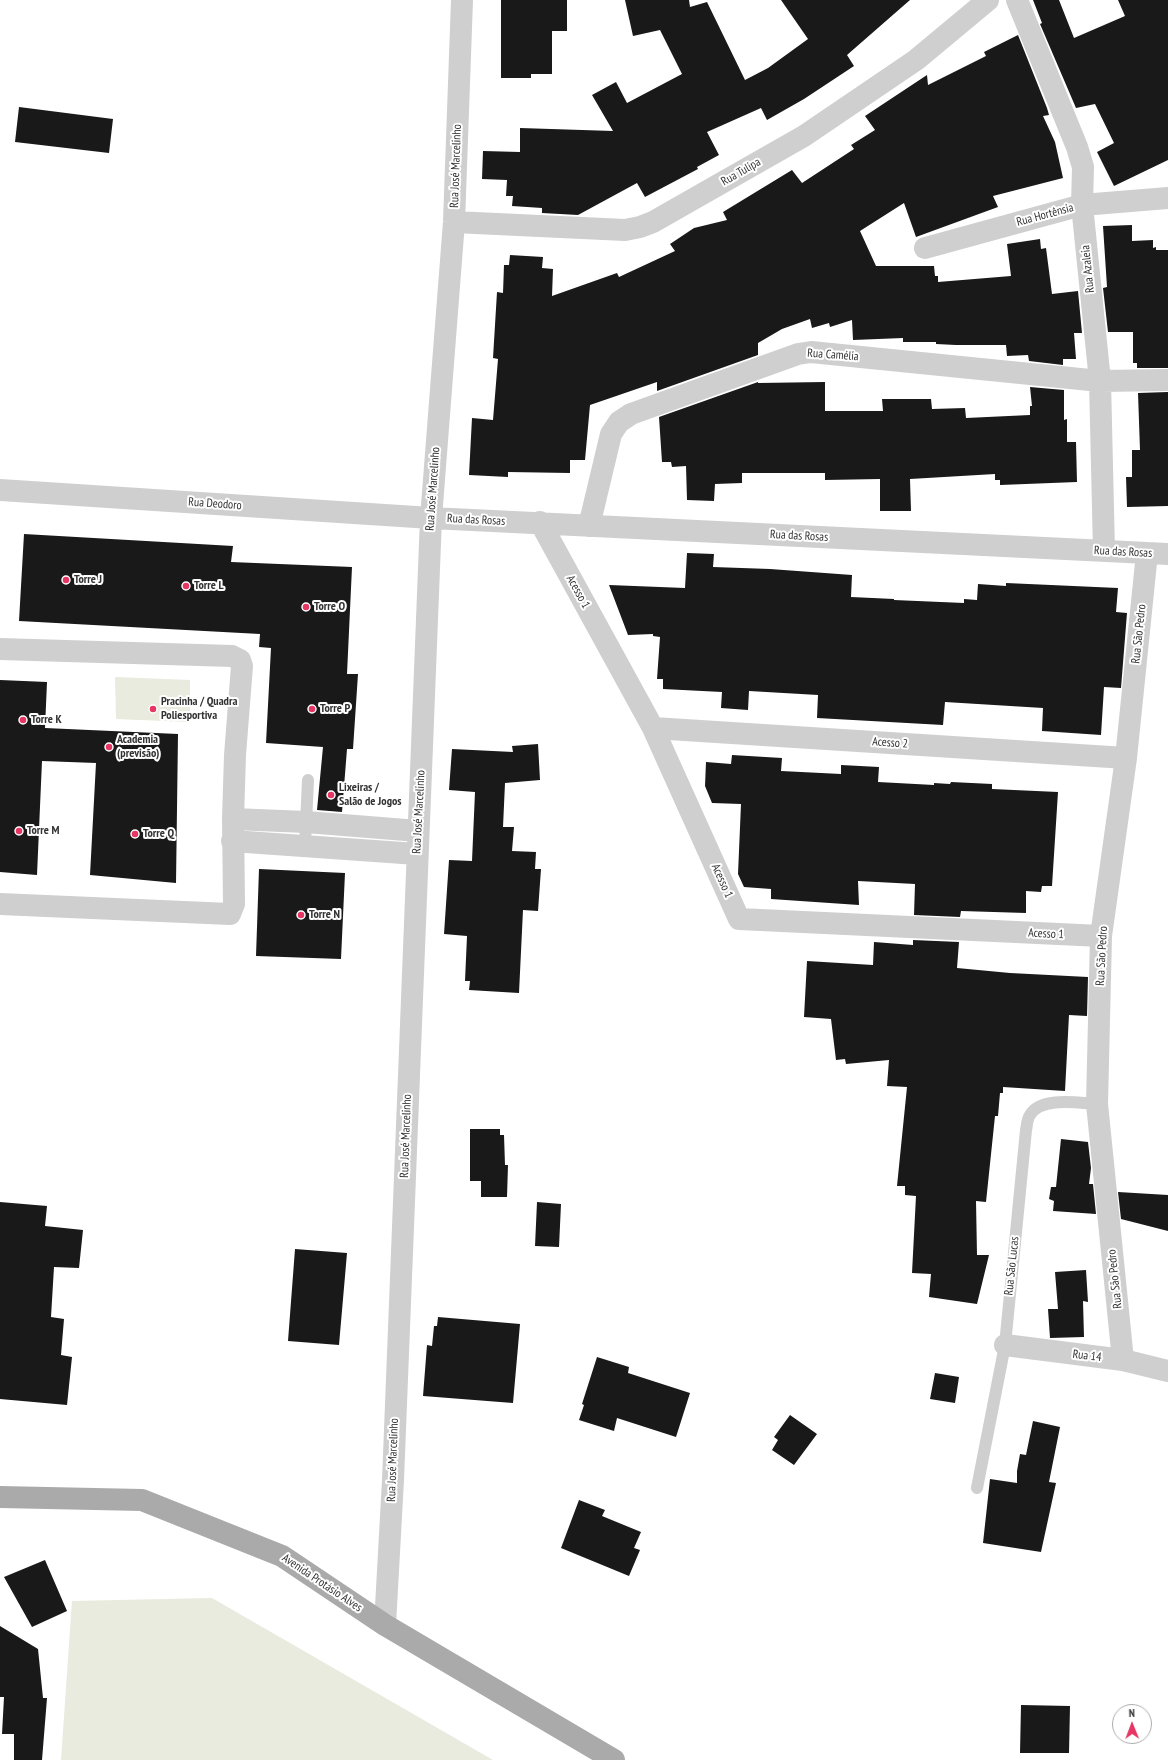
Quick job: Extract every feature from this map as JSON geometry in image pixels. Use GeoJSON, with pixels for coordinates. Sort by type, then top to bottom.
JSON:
{"type":"FeatureCollection","features":[{"type":"Feature","properties":{"kind":"main road","name":"Avenida Protásio Alves"},"geometry":{"type":"LineString","coordinates":[[0,1496],[142,1500],[282,1556],[385,1625],[614,1760]]}},
{"type":"Feature","properties":{"kind":"street","name":"Rua José Marcelinho"},"geometry":{"type":"LineString","coordinates":[[385,1625],[393,1480],[431,518],[454,222],[462,0]]}},
{"type":"Feature","properties":{"kind":"street","name":"Rua Tulipa"},"geometry":{"type":"LineString","coordinates":[[454,222],[625,230],[640,228],[804,136],[916,60],[988,0]]}},
{"type":"Feature","properties":{"kind":"street","name":"Rua Azaleia"},"geometry":{"type":"LineString","coordinates":[[1017,0],[1081,157],[1083,167],[1082,205],[1100,381],[1104,551]]}},
{"type":"Feature","properties":{"kind":"street","name":"Rua Hortênsia"},"geometry":{"type":"LineString","coordinates":[[925,248],[1082,205],[1168,198]]}},
{"type":"Feature","properties":{"kind":"street","name":"Rua Camélia"},"geometry":{"type":"LineString","coordinates":[[589,526],[611,434],[619,422],[631,414],[798,354],[812,352],[1100,381],[1168,380]]}},
{"type":"Feature","properties":{"kind":"street","name":"Rua Deodoro"},"geometry":{"type":"LineString","coordinates":[[0,490],[431,518]]}},
{"type":"Feature","properties":{"kind":"street","name":"Rua das Rosas"},"geometry":{"type":"LineString","coordinates":[[431,518],[540,522],[589,526],[1158,553]]}},
{"type":"Feature","properties":{"kind":"street","name":"Acesso 1"},"geometry":{"type":"LineString","coordinates":[[540,522],[653,728],[739,919],[1101,936]]}},
{"type":"Feature","properties":{"kind":"street","name":"Rua São Pedro"},"geometry":{"type":"LineString","coordinates":[[1123,1360],[1097,1104],[1101,936],[1126,758],[1158,553]]}},
{"type":"Feature","properties":{"kind":"street"},"geometry":{"type":"LineString","coordinates":[[0,649],[232,656],[240,660],[242,666],[235,755],[232,841],[234,904],[230,914],[0,904]]}},
{"type":"Feature","properties":{"kind":"street","name":"Acesso 2"},"geometry":{"type":"LineString","coordinates":[[653,728],[1126,758]]}},
{"type":"Feature","properties":{"kind":"street"},"geometry":{"type":"LineString","coordinates":[[233,819],[306,822],[418,831]]}},
{"type":"Feature","properties":{"kind":"street"},"geometry":{"type":"LineString","coordinates":[[232,841],[417,854]]}},
{"type":"Feature","properties":{"kind":"street","name":"Rua 14"},"geometry":{"type":"LineString","coordinates":[[1005,1345],[1123,1360],[1168,1371]]}},
{"type":"Feature","properties":{"kind":"lane"},"geometry":{"type":"LineString","coordinates":[[304,845],[308,780]]}},
{"type":"Feature","properties":{"kind":"lane","name":"Rua São Lucas"},"geometry":{"type":"LineString","coordinates":[[977,1488],[1005,1345],[1026,1130],[1030,1115],[1043,1105],[1064,1102],[1097,1104]]}},
{"type":"Feature","properties":{"kind":"shaded area","name":"Pracinha / Quadra Poliesportiva"},"geometry":{"type":"Polygon","coordinates":[[[115,677],[190,680],[190,722],[116,719],[115,677]]]}},
{"type":"Feature","properties":{"kind":"shaded area"},"geometry":{"type":"Polygon","coordinates":[[[212,1598],[493,1760],[61,1760],[72,1601],[212,1598]]]}},
{"type":"Feature","properties":{"kind":"building"},"geometry":{"type":"Polygon","coordinates":[[[501,0],[567,0],[567,31],[552,31],[552,74],[531,74],[531,78],[501,78],[501,0]]]}},
{"type":"Feature","properties":{"kind":"building"},"geometry":{"type":"Polygon","coordinates":[[[625,0],[689,0],[690,7],[707,2],[745,80],[768,68],[808,39],[781,0],[910,0],[847,55],[854,66],[804,99],[767,120],[761,108],[707,132],[719,155],[697,167],[698,169],[645,197],[637,183],[578,215],[542,213],[542,208],[512,206],[513,196],[506,196],[507,180],[482,179],[483,151],[520,152],[520,128],[613,131],[592,95],[616,82],[627,103],[682,74],[660,30],[633,36],[625,0]]]}},
{"type":"Feature","properties":{"kind":"building"},"geometry":{"type":"Polygon","coordinates":[[[1033,0],[1059,0],[1074,38],[1125,16],[1118,0],[1168,0],[1168,160],[1114,186],[1097,152],[1114,143],[1095,104],[1076,108],[1040,24],[1042,23],[1033,0]]]}},
{"type":"Feature","properties":{"kind":"building"},"geometry":{"type":"Polygon","coordinates":[[[1018,35],[1047,108],[1049,115],[1043,116],[1055,142],[1063,178],[993,196],[998,207],[916,237],[904,203],[860,231],[876,266],[934,266],[935,276],[938,276],[938,282],[1011,276],[1007,244],[1040,239],[1041,249],[1046,248],[1052,294],[1078,291],[1082,333],[1074,333],[1076,359],[1063,359],[1063,365],[1029,361],[1028,355],[1007,356],[1006,345],[956,345],[936,344],[936,342],[903,342],[903,338],[853,340],[852,320],[830,327],[829,323],[812,328],[810,319],[782,329],[758,343],[758,355],[657,391],[657,382],[590,405],[585,460],[570,460],[570,473],[508,472],[508,477],[469,475],[472,418],[493,420],[498,359],[493,358],[497,292],[503,293],[504,265],[509,265],[510,255],[543,257],[542,268],[553,269],[552,296],[617,273],[619,277],[675,251],[670,244],[694,228],[727,220],[723,212],[792,170],[802,183],[854,149],[851,145],[875,130],[865,116],[927,75],[928,85],[986,56],[984,52],[1018,35]]]}},
{"type":"Feature","properties":{"kind":"building"},"geometry":{"type":"Polygon","coordinates":[[[19,107],[113,119],[109,153],[15,142],[19,107]]]}},
{"type":"Feature","properties":{"kind":"building"},"geometry":{"type":"Polygon","coordinates":[[[1132,225],[1132,241],[1153,240],[1153,248],[1156,247],[1156,250],[1168,250],[1168,368],[1137,368],[1137,363],[1133,363],[1133,332],[1108,332],[1103,288],[1107,287],[1103,226],[1132,225]]]}},
{"type":"Feature","properties":{"kind":"building"},"geometry":{"type":"Polygon","coordinates":[[[758,382],[825,382],[825,411],[883,411],[882,399],[931,399],[932,409],[965,408],[966,418],[1030,415],[1030,406],[1032,406],[1030,387],[1064,390],[1064,420],[1067,419],[1067,442],[1076,442],[1077,482],[1000,485],[1000,480],[995,480],[995,474],[910,479],[911,511],[880,511],[880,479],[825,480],[825,473],[742,473],[742,483],[715,484],[714,501],[687,500],[686,466],[672,467],[671,462],[662,462],[659,417],[758,382]]]}},
{"type":"Feature","properties":{"kind":"building"},"geometry":{"type":"Polygon","coordinates":[[[1168,392],[1168,506],[1127,507],[1126,477],[1132,477],[1132,450],[1140,450],[1138,393],[1168,392]]]}},
{"type":"Feature","properties":{"kind":"building"},"geometry":{"type":"Polygon","coordinates":[[[24,534],[233,546],[231,562],[352,567],[347,674],[358,674],[353,749],[347,749],[342,812],[317,810],[323,747],[266,743],[271,648],[259,647],[260,634],[19,621],[24,534]]]}},
{"type":"Feature","properties":{"kind":"building"},"geometry":{"type":"Polygon","coordinates":[[[687,553],[714,554],[713,567],[770,569],[852,575],[851,597],[964,603],[964,599],[977,600],[978,584],[1006,586],[1006,583],[1118,588],[1116,612],[1127,613],[1121,688],[1104,687],[1101,735],[1042,731],[1043,708],[945,702],[943,725],[817,718],[818,695],[749,691],[748,710],[721,708],[722,692],[663,689],[663,679],[657,679],[660,637],[653,636],[653,634],[628,635],[609,585],[685,588],[687,553]]]}},
{"type":"Feature","properties":{"kind":"building"},"geometry":{"type":"Polygon","coordinates":[[[0,680],[47,682],[45,728],[178,734],[176,883],[90,875],[96,763],[42,761],[37,875],[0,872],[0,680]]]}},
{"type":"Feature","properties":{"kind":"building"},"geometry":{"type":"Polygon","coordinates":[[[538,744],[540,780],[505,783],[503,827],[514,827],[512,851],[536,852],[535,869],[541,869],[538,911],[523,910],[519,993],[469,990],[470,981],[465,981],[467,936],[444,934],[449,860],[472,861],[475,792],[449,790],[452,749],[513,752],[512,746],[538,744]]]}},
{"type":"Feature","properties":{"kind":"building"},"geometry":{"type":"Polygon","coordinates":[[[732,755],[782,758],[781,771],[841,774],[841,765],[879,767],[878,782],[934,785],[934,783],[950,784],[951,782],[992,784],[992,789],[1058,792],[1052,886],[1042,886],[1041,892],[1026,891],[1026,913],[961,911],[960,917],[914,915],[915,884],[858,881],[859,905],[771,899],[771,889],[744,887],[738,874],[741,804],[712,803],[705,786],[706,762],[731,764],[732,755]]]}},
{"type":"Feature","properties":{"kind":"building","name":"Torre N"},"geometry":{"type":"Polygon","coordinates":[[[259,869],[345,873],[341,959],[256,956],[259,869]]]}},
{"type":"Feature","properties":{"kind":"building"},"geometry":{"type":"Polygon","coordinates":[[[913,940],[959,942],[957,968],[1010,973],[1088,977],[1087,1016],[1069,1015],[1065,1091],[1003,1087],[1003,1093],[1000,1093],[998,1116],[995,1116],[986,1202],[976,1201],[977,1255],[989,1255],[977,1304],[929,1297],[931,1274],[912,1273],[916,1196],[905,1195],[905,1186],[897,1186],[907,1087],[887,1086],[889,1060],[846,1064],[845,1059],[836,1060],[831,1019],[804,1017],[807,961],[873,965],[874,942],[913,945],[913,940]]]}},
{"type":"Feature","properties":{"kind":"building"},"geometry":{"type":"Polygon","coordinates":[[[470,1129],[500,1129],[500,1135],[504,1135],[505,1165],[508,1165],[507,1197],[481,1197],[481,1181],[470,1181],[470,1129]]]}},
{"type":"Feature","properties":{"kind":"building"},"geometry":{"type":"Polygon","coordinates":[[[1061,1139],[1088,1142],[1091,1168],[1089,1184],[1093,1184],[1096,1214],[1053,1211],[1054,1201],[1049,1199],[1051,1187],[1056,1187],[1061,1139]]]}},
{"type":"Feature","properties":{"kind":"building"},"geometry":{"type":"Polygon","coordinates":[[[1118,1192],[1168,1195],[1168,1231],[1121,1219],[1118,1192]]]}},
{"type":"Feature","properties":{"kind":"building"},"geometry":{"type":"Polygon","coordinates":[[[0,1202],[47,1206],[45,1226],[83,1230],[79,1268],[54,1267],[51,1317],[64,1319],[61,1355],[72,1357],[67,1405],[0,1399],[0,1202]]]}},
{"type":"Feature","properties":{"kind":"building"},"geometry":{"type":"Polygon","coordinates":[[[537,1202],[561,1204],[559,1247],[535,1246],[537,1202]]]}},
{"type":"Feature","properties":{"kind":"building"},"geometry":{"type":"Polygon","coordinates":[[[295,1249],[347,1253],[339,1345],[288,1341],[295,1249]]]}},
{"type":"Feature","properties":{"kind":"building"},"geometry":{"type":"Polygon","coordinates":[[[1086,1270],[1088,1302],[1083,1301],[1084,1337],[1050,1338],[1048,1309],[1058,1309],[1055,1272],[1086,1270]]]}},
{"type":"Feature","properties":{"kind":"building"},"geometry":{"type":"Polygon","coordinates":[[[438,1317],[520,1324],[513,1403],[423,1396],[427,1345],[432,1346],[434,1326],[437,1326],[438,1317]]]}},
{"type":"Feature","properties":{"kind":"building"},"geometry":{"type":"Polygon","coordinates":[[[597,1357],[629,1367],[628,1373],[690,1393],[676,1437],[617,1418],[614,1431],[579,1420],[584,1405],[582,1404],[597,1357]]]}},
{"type":"Feature","properties":{"kind":"building"},"geometry":{"type":"Polygon","coordinates":[[[935,1373],[959,1377],[955,1403],[930,1399],[935,1373]]]}},
{"type":"Feature","properties":{"kind":"building"},"geometry":{"type":"Polygon","coordinates":[[[790,1415],[817,1434],[794,1465],[772,1450],[778,1440],[774,1437],[790,1415]]]}},
{"type":"Feature","properties":{"kind":"building"},"geometry":{"type":"Polygon","coordinates":[[[1033,1421],[1060,1427],[1049,1482],[1056,1483],[1041,1552],[983,1543],[990,1479],[1017,1483],[1017,1471],[1020,1454],[1026,1455],[1033,1421]]]}},
{"type":"Feature","properties":{"kind":"building"},"geometry":{"type":"Polygon","coordinates":[[[579,1500],[605,1510],[602,1516],[641,1532],[634,1548],[640,1550],[629,1576],[561,1548],[579,1500]]]}},
{"type":"Feature","properties":{"kind":"building"},"geometry":{"type":"Polygon","coordinates":[[[45,1560],[67,1611],[32,1627],[4,1577],[45,1560]]]}},
{"type":"Feature","properties":{"kind":"building"},"geometry":{"type":"Polygon","coordinates":[[[0,1626],[38,1649],[43,1698],[47,1698],[42,1760],[14,1760],[14,1734],[2,1734],[4,1697],[0,1697],[0,1626]]]}},
{"type":"Feature","properties":{"kind":"building"},"geometry":{"type":"Polygon","coordinates":[[[1021,1705],[1070,1706],[1069,1753],[1020,1753],[1021,1705]]]}},
{"type":"Feature","properties":{"kind":"place","name":"Torre J"},"geometry":{"type":"Point","coordinates":[66,580]}},
{"type":"Feature","properties":{"kind":"place","name":"Torre L"},"geometry":{"type":"Point","coordinates":[186,586]}},
{"type":"Feature","properties":{"kind":"place","name":"Torre O"},"geometry":{"type":"Point","coordinates":[306,607]}},
{"type":"Feature","properties":{"kind":"place","name":"Pracinha / Quadra Poliesportiva"},"geometry":{"type":"Point","coordinates":[153,709]}},
{"type":"Feature","properties":{"kind":"place","name":"Torre P"},"geometry":{"type":"Point","coordinates":[312,709]}},
{"type":"Feature","properties":{"kind":"place","name":"Torre K"},"geometry":{"type":"Point","coordinates":[23,720]}},
{"type":"Feature","properties":{"kind":"place","name":"Academia (previsão)"},"geometry":{"type":"Point","coordinates":[109,747]}},
{"type":"Feature","properties":{"kind":"place","name":"Lixeiras / Salão de Jogos"},"geometry":{"type":"Point","coordinates":[331,795]}},
{"type":"Feature","properties":{"kind":"place","name":"Torre M"},"geometry":{"type":"Point","coordinates":[19,831]}},
{"type":"Feature","properties":{"kind":"place","name":"Torre Q"},"geometry":{"type":"Point","coordinates":[135,834]}},
{"type":"Feature","properties":{"kind":"place","name":"Torre N"},"geometry":{"type":"Point","coordinates":[301,915]}}]}
